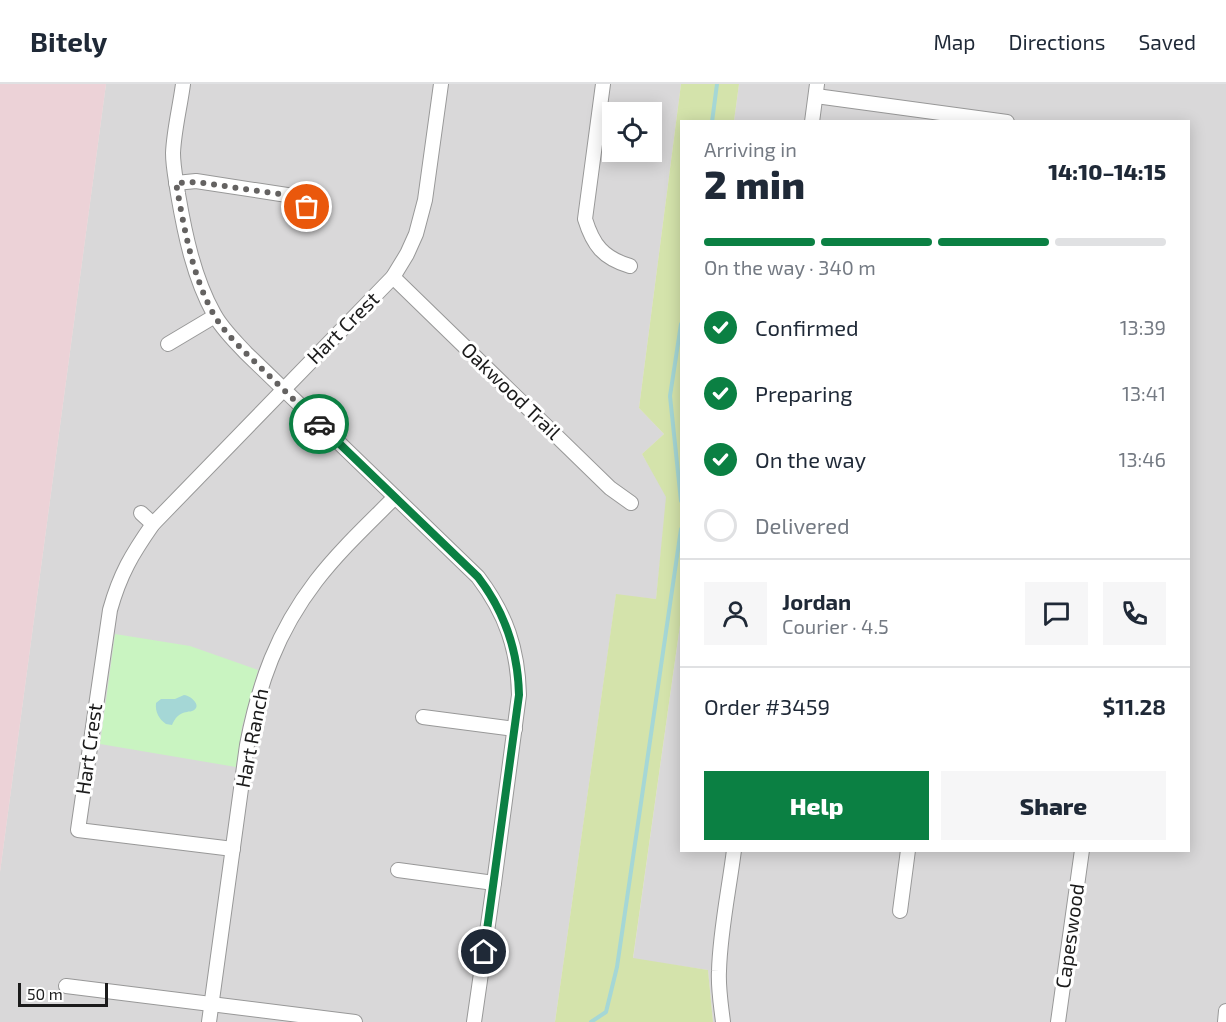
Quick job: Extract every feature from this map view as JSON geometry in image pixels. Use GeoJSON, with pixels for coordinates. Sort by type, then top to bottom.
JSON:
{"type":"FeatureCollection","features":[{"type":"Feature","properties":{"kind":"street"},"geometry":{"type":"LineString","coordinates":[[183,84],[173,151],[173,167],[191,253],[202,290],[215,316],[227,332],[283,389],[465,564],[489,592],[509,632],[516,659],[519,695],[474,1022]]}},
{"type":"Feature","properties":{"kind":"street","name":"Hart Crest"},"geometry":{"type":"LineString","coordinates":[[233,849],[78,830],[110,610],[124,569],[153,524],[393,277],[416,234],[425,200],[441,84]]}},
{"type":"Feature","properties":{"kind":"street"},"geometry":{"type":"LineString","coordinates":[[603,84],[585,219],[594,242],[604,253],[630,266]]}},
{"type":"Feature","properties":{"kind":"street"},"geometry":{"type":"LineString","coordinates":[[812,120],[816,90],[995,120]]}},
{"type":"Feature","properties":{"kind":"street"},"geometry":{"type":"LineString","coordinates":[[176,183],[196,182],[287,195],[307,207]]}},
{"type":"Feature","properties":{"kind":"street","name":"Oakwood Trail"},"geometry":{"type":"LineString","coordinates":[[393,277],[610,488],[631,503]]}},
{"type":"Feature","properties":{"kind":"street"},"geometry":{"type":"LineString","coordinates":[[168,344],[215,316]]}},
{"type":"Feature","properties":{"kind":"street","name":"Hart Ranch"},"geometry":{"type":"LineString","coordinates":[[210,1022],[247,746],[264,675],[278,642],[316,581],[394,497]]}},
{"type":"Feature","properties":{"kind":"street"},"geometry":{"type":"LineString","coordinates":[[141,513],[153,524]]}},
{"type":"Feature","properties":{"kind":"street"},"geometry":{"type":"LineString","coordinates":[[423,717],[515,729]]}},
{"type":"Feature","properties":{"kind":"street"},"geometry":{"type":"LineString","coordinates":[[723,1022],[719,971],[734,852]]}},
{"type":"Feature","properties":{"kind":"street"},"geometry":{"type":"LineString","coordinates":[[900,911],[909,852]]}},
{"type":"Feature","properties":{"kind":"street","name":"Capeswood"},"geometry":{"type":"LineString","coordinates":[[1058,1022],[1082,852]]}},
{"type":"Feature","properties":{"kind":"street"},"geometry":{"type":"LineString","coordinates":[[398,870],[494,883]]}},
{"type":"Feature","properties":{"kind":"street"},"geometry":{"type":"LineString","coordinates":[[66,986],[355,1022]]}},
{"type":"Feature","properties":{"kind":"street"},"geometry":{"type":"LineString","coordinates":[[1225,1022],[1226,1011]]}},
{"type":"Feature","properties":{"kind":"shaded area"},"geometry":{"type":"Polygon","coordinates":[[[0,84],[106,84],[0,872],[0,84]]]}},
{"type":"Feature","properties":{"kind":"shaded area"},"geometry":{"type":"Polygon","coordinates":[[[106,84],[681,84],[639,408],[664,434],[642,454],[667,497],[656,599],[616,595],[555,1022],[0,1022],[0,872],[106,84]]]}},
{"type":"Feature","properties":{"kind":"shaded area"},"geometry":{"type":"Polygon","coordinates":[[[739,84],[1226,84],[1226,1022],[713,1022],[708,970],[633,959],[680,625],[680,852],[1190,852],[1190,120],[734,120],[739,84]]]}},
{"type":"Feature","properties":{"kind":"green space"},"geometry":{"type":"Polygon","coordinates":[[[681,84],[739,84],[734,120],[680,120],[680,625],[633,958],[708,970],[713,1022],[555,1022],[616,594],[656,599],[666,497],[642,454],[664,434],[639,408],[681,84]]]}},
{"type":"Feature","properties":{"kind":"green space"},"geometry":{"type":"Polygon","coordinates":[[[115,634],[190,646],[258,670],[242,727],[236,767],[100,744],[115,634]]]}},
{"type":"Feature","properties":{"kind":"water"},"geometry":{"type":"Polygon","coordinates":[[[184,695],[190,697],[197,707],[180,715],[172,725],[166,724],[158,715],[156,703],[161,699],[175,699],[184,695]]]}},
{"type":"Feature","properties":{"kind":"waterway"},"geometry":{"type":"LineString","coordinates":[[712,120],[717,84]]}},
{"type":"Feature","properties":{"kind":"waterway"},"geometry":{"type":"LineString","coordinates":[[680,331],[670,396],[680,491]]}},
{"type":"Feature","properties":{"kind":"waterway"},"geometry":{"type":"LineString","coordinates":[[591,1022],[606,1012],[617,967],[680,536]]}},
{"type":"Feature","properties":{"kind":"way so far"},"geometry":{"type":"LineString","coordinates":[[307,207],[287,195],[196,182],[176,183],[191,253],[202,290],[215,316],[246,353],[319,424]]}},
{"type":"Feature","properties":{"kind":"route"},"geometry":{"type":"LineString","coordinates":[[319,424],[478,577],[498,607],[512,641],[519,695],[484,952]]}}]}
